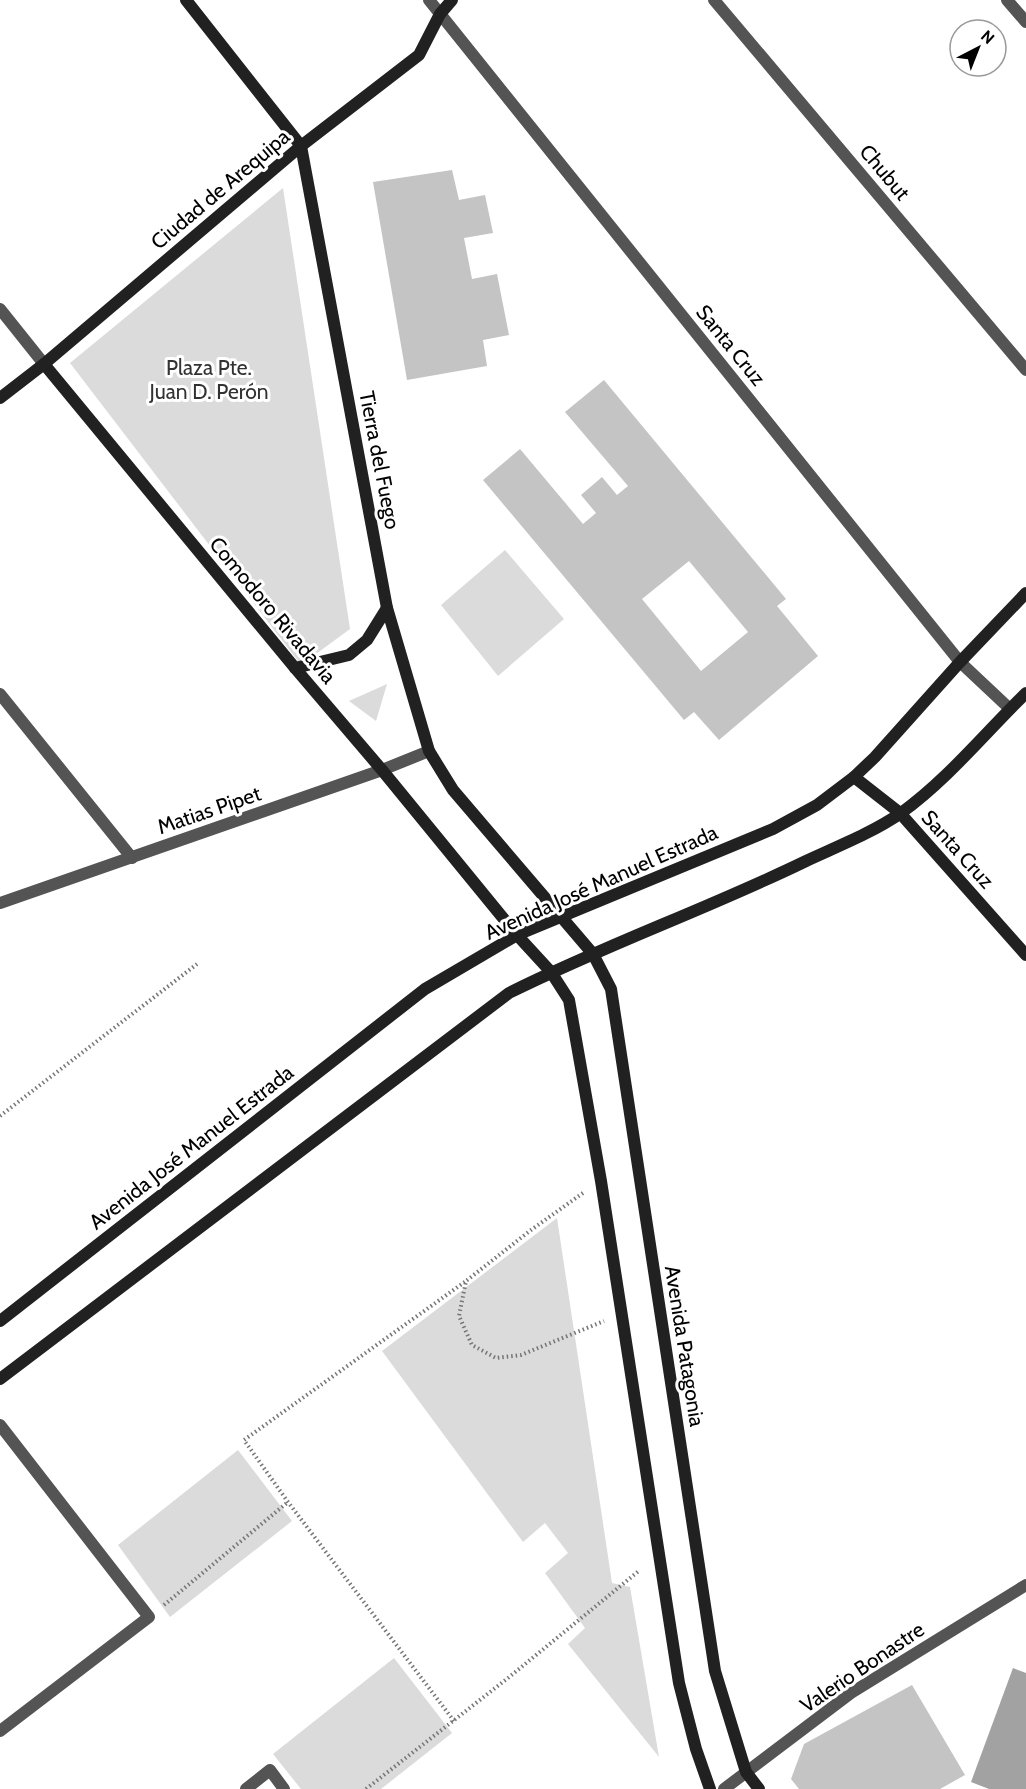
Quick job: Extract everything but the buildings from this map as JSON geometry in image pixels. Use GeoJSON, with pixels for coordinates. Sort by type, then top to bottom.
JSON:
{"type":"FeatureCollection","features":[{"type":"Feature","properties":{"kind":"main road","name":"Tierra del Fuego"},"geometry":{"type":"LineString","coordinates":[[186,0],[302,146],[387,608],[429,751],[453,790],[561,917]]}},
{"type":"Feature","properties":{"kind":"main road","name":"Ciudad de Arequipa"},"geometry":{"type":"LineString","coordinates":[[0,398],[44,364],[302,146],[419,55],[440,14],[452,0]]}},
{"type":"Feature","properties":{"kind":"main road","name":"Comodoro Rivadavia"},"geometry":{"type":"LineString","coordinates":[[44,364],[517,935]]}},
{"type":"Feature","properties":{"kind":"main road","name":"Avenida José Manuel Estrada"},"geometry":{"type":"LineString","coordinates":[[0,1321],[425,989],[517,935],[773,829],[817,805],[854,777],[875,757],[960,662],[1026,593]]}},
{"type":"Feature","properties":{"kind":"main road"},"geometry":{"type":"LineString","coordinates":[[295,668],[349,655],[367,640],[387,608]]}},
{"type":"Feature","properties":{"kind":"main road"},"geometry":{"type":"LineString","coordinates":[[0,1379],[509,993],[551,972],[760,883],[900,813],[944,777],[1026,693]]}},
{"type":"Feature","properties":{"kind":"main road","name":"Santa Cruz"},"geometry":{"type":"LineString","coordinates":[[854,777],[900,813],[1026,955]]}},
{"type":"Feature","properties":{"kind":"main road","name":"Avenida Patagonia"},"geometry":{"type":"LineString","coordinates":[[561,917],[593,954],[611,989],[715,1671],[746,1772],[759,1789]]}},
{"type":"Feature","properties":{"kind":"main road"},"geometry":{"type":"LineString","coordinates":[[517,935],[551,972],[569,1000],[601,1181],[679,1683],[696,1749],[710,1789]]}},
{"type":"Feature","properties":{"kind":"street","name":"Santa Cruz"},"geometry":{"type":"LineString","coordinates":[[429,0],[960,662],[1010,709]]}},
{"type":"Feature","properties":{"kind":"street","name":"Chubut"},"geometry":{"type":"LineString","coordinates":[[714,0],[1026,370]]}},
{"type":"Feature","properties":{"kind":"street"},"geometry":{"type":"LineString","coordinates":[[1007,0],[1026,22]]}},
{"type":"Feature","properties":{"kind":"street","name":"Comodoro Rivadavia"},"geometry":{"type":"LineString","coordinates":[[0,309],[44,364]]}},
{"type":"Feature","properties":{"kind":"street"},"geometry":{"type":"LineString","coordinates":[[0,694],[132,858]]}},
{"type":"Feature","properties":{"kind":"street","name":"Matias Pipet"},"geometry":{"type":"LineString","coordinates":[[0,903],[382,770],[429,751]]}},
{"type":"Feature","properties":{"kind":"street"},"geometry":{"type":"LineString","coordinates":[[0,1425],[149,1617],[0,1731]]}},
{"type":"Feature","properties":{"kind":"street","name":"Valerio Bonastre"},"geometry":{"type":"LineString","coordinates":[[724,1789],[850,1693],[1026,1585]]}},
{"type":"Feature","properties":{"kind":"street"},"geometry":{"type":"LineString","coordinates":[[246,1789],[270,1770],[284,1789]]}},
{"type":"Feature","properties":{"kind":"path"},"geometry":{"type":"LineString","coordinates":[[0,1116],[197,964]]}},
{"type":"Feature","properties":{"kind":"path"},"geometry":{"type":"LineString","coordinates":[[454,1721],[288,1502],[244,1440],[601,1181]]}},
{"type":"Feature","properties":{"kind":"path"},"geometry":{"type":"LineString","coordinates":[[466,1281],[459,1316],[472,1345],[496,1358],[520,1355],[621,1314]]}},
{"type":"Feature","properties":{"kind":"path"},"geometry":{"type":"LineString","coordinates":[[149,1617],[288,1502]]}},
{"type":"Feature","properties":{"kind":"path"},"geometry":{"type":"LineString","coordinates":[[366,1789],[454,1721],[659,1554]]}},
{"type":"Feature","properties":{"kind":"green space","name":"Plaza Pte. Juan D. Perón"},"geometry":{"type":"Polygon","coordinates":[[[283,188],[350,629],[301,665],[70,363],[283,188]]]}},
{"type":"Feature","properties":{"kind":"green space"},"geometry":{"type":"Polygon","coordinates":[[[505,550],[564,619],[498,676],[441,605],[505,550]]]}},
{"type":"Feature","properties":{"kind":"green space"},"geometry":{"type":"Polygon","coordinates":[[[387,684],[376,721],[349,701],[387,684]]]}},
{"type":"Feature","properties":{"kind":"green space"},"geometry":{"type":"Polygon","coordinates":[[[557,1218],[612,1583],[630,1587],[659,1757],[568,1644],[585,1628],[545,1573],[568,1553],[545,1523],[523,1542],[382,1351],[557,1218]]]}},
{"type":"Feature","properties":{"kind":"green space"},"geometry":{"type":"Polygon","coordinates":[[[238,1450],[292,1521],[170,1617],[118,1545],[238,1450]]]}},
{"type":"Feature","properties":{"kind":"green space"},"geometry":{"type":"Polygon","coordinates":[[[394,1658],[452,1733],[381,1789],[301,1789],[273,1754],[394,1658]]]}},
{"type":"Feature","properties":{"kind":"shaded area"},"geometry":{"type":"Polygon","coordinates":[[[1013,1668],[1026,1673],[1026,1789],[989,1789],[971,1782],[1013,1668]]]}}]}
